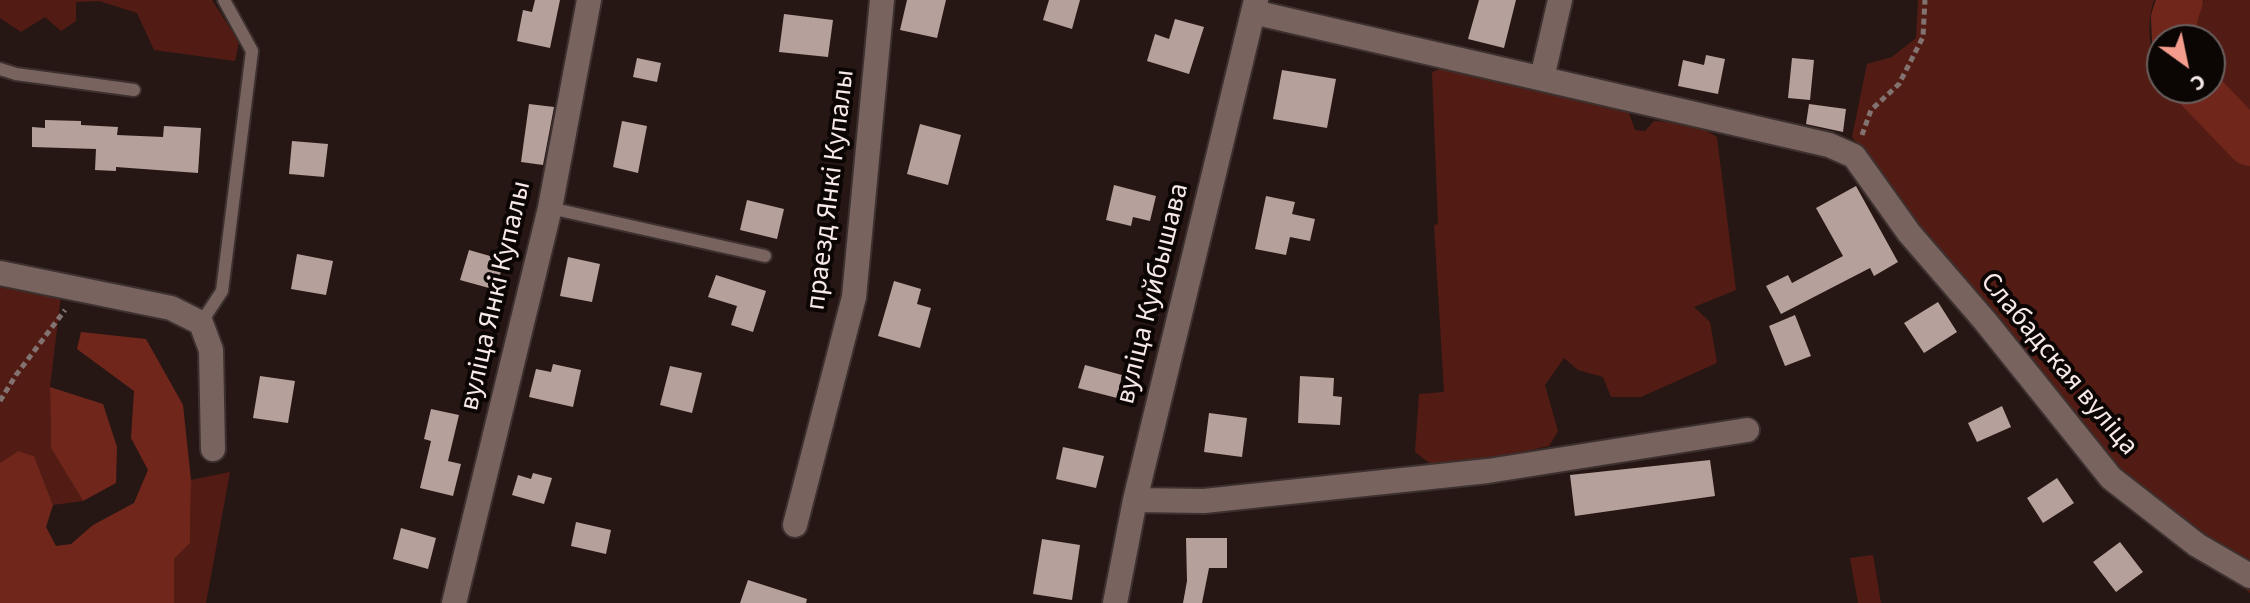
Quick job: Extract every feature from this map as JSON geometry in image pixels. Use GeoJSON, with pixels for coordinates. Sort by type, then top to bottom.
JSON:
{"type":"FeatureCollection","features":[{"type":"Feature","properties":{"kind":"street","name":"вуліца Янкі Купалы"},"geometry":{"type":"LineString","coordinates":[[454,603],[550,208],[589,0]]}},
{"type":"Feature","properties":{"kind":"street","name":"праезд Янкі Купалы"},"geometry":{"type":"LineString","coordinates":[[795,525],[854,297],[882,0]]}},
{"type":"Feature","properties":{"kind":"street"},"geometry":{"type":"LineString","coordinates":[[1542,78],[1560,0]]}},
{"type":"Feature","properties":{"kind":"street"},"geometry":{"type":"LineString","coordinates":[[1254,6],[1829,145],[1854,156]]}},
{"type":"Feature","properties":{"kind":"street","name":"вуліца Куйбышава"},"geometry":{"type":"LineString","coordinates":[[1115,603],[1135,500],[1254,6]]}},
{"type":"Feature","properties":{"kind":"street","name":"Слабадская вуліца"},"geometry":{"type":"LineString","coordinates":[[1854,156],[1909,233],[1985,321],[2111,478],[2197,545],[2250,576]]}},
{"type":"Feature","properties":{"kind":"street"},"geometry":{"type":"LineString","coordinates":[[0,273],[171,308],[201,323],[211,350],[213,449]]}},
{"type":"Feature","properties":{"kind":"street"},"geometry":{"type":"LineString","coordinates":[[1135,500],[1204,501],[1473,473],[1747,430]]}},
{"type":"Feature","properties":{"kind":"lane"},"geometry":{"type":"LineString","coordinates":[[201,323],[222,291],[252,51],[224,0]]}},
{"type":"Feature","properties":{"kind":"lane"},"geometry":{"type":"LineString","coordinates":[[0,69],[16,74],[134,90]]}},
{"type":"Feature","properties":{"kind":"lane"},"geometry":{"type":"LineString","coordinates":[[550,208],[765,256]]}},
{"type":"Feature","properties":{"kind":"path"},"geometry":{"type":"LineString","coordinates":[[1854,156],[1871,110],[1899,84],[1923,37],[1925,0]]}},
{"type":"Feature","properties":{"kind":"path"},"geometry":{"type":"LineString","coordinates":[[0,401],[80,290]]}},
{"type":"Feature","properties":{"kind":"shaded area"},"geometry":{"type":"Polygon","coordinates":[[[0,0],[212,0],[239,42],[235,61],[154,50],[137,13],[99,1],[76,2],[76,21],[61,31],[45,17],[21,32],[0,18],[0,0]]]}},
{"type":"Feature","properties":{"kind":"shaded area"},"geometry":{"type":"Polygon","coordinates":[[[1918,0],[2154,0],[2150,24],[2146,24],[2146,104],[2189,104],[2250,163],[2250,593],[2115,472],[1967,282],[1921,232],[1852,137],[1867,64],[1892,57],[1916,38],[1918,0]]]}},
{"type":"Feature","properties":{"kind":"shaded area"},"geometry":{"type":"Polygon","coordinates":[[[2204,0],[2250,0],[2250,117],[2226,92],[2226,24],[2197,24],[2196,16],[2204,0]]]}},
{"type":"Feature","properties":{"kind":"shaded area"},"geometry":{"type":"Polygon","coordinates":[[[1445,67],[1628,110],[1635,130],[1645,131],[1654,121],[1695,124],[1717,137],[1736,290],[1694,307],[1710,322],[1717,363],[1641,397],[1611,397],[1603,377],[1578,370],[1564,358],[1545,385],[1558,431],[1549,446],[1468,464],[1432,465],[1415,452],[1419,394],[1444,392],[1434,225],[1438,224],[1432,72],[1445,67]]]}},
{"type":"Feature","properties":{"kind":"shaded area"},"geometry":{"type":"Polygon","coordinates":[[[0,284],[61,296],[50,387],[51,448],[83,501],[53,505],[34,456],[18,451],[0,463],[0,284]]]}},
{"type":"Feature","properties":{"kind":"shaded area"},"geometry":{"type":"Polygon","coordinates":[[[81,332],[146,339],[183,405],[191,480],[190,543],[174,559],[174,603],[0,603],[0,463],[18,451],[34,456],[53,505],[46,527],[56,546],[71,544],[93,525],[134,503],[148,470],[131,438],[134,391],[77,349],[81,332]]]}},
{"type":"Feature","properties":{"kind":"shaded area"},"geometry":{"type":"Polygon","coordinates":[[[50,387],[103,404],[117,447],[116,483],[83,501],[51,448],[50,387]]]}},
{"type":"Feature","properties":{"kind":"shaded area"},"geometry":{"type":"Polygon","coordinates":[[[230,472],[206,603],[174,603],[174,559],[190,543],[191,480],[230,472]]]}},
{"type":"Feature","properties":{"kind":"shaded area"},"geometry":{"type":"Polygon","coordinates":[[[1873,555],[1881,603],[1858,603],[1850,558],[1873,555]]]}},
{"type":"Feature","properties":{"kind":"building"},"geometry":{"type":"Polygon","coordinates":[[[535,0],[560,0],[550,48],[517,41],[523,10],[532,12],[535,0]]]}},
{"type":"Feature","properties":{"kind":"building"},"geometry":{"type":"Polygon","coordinates":[[[907,0],[946,0],[937,38],[900,30],[907,0]]]}},
{"type":"Feature","properties":{"kind":"building"},"geometry":{"type":"Polygon","coordinates":[[[1049,0],[1080,0],[1072,29],[1043,20],[1049,0]]]}},
{"type":"Feature","properties":{"kind":"building"},"geometry":{"type":"Polygon","coordinates":[[[1479,0],[1516,0],[1504,48],[1468,39],[1479,0]]]}},
{"type":"Feature","properties":{"kind":"building"},"geometry":{"type":"Polygon","coordinates":[[[784,14],[833,20],[828,57],[779,52],[784,14]]]}},
{"type":"Feature","properties":{"kind":"building"},"geometry":{"type":"Polygon","coordinates":[[[1175,19],[1204,27],[1189,74],[1147,61],[1155,34],[1169,39],[1175,19]]]}},
{"type":"Feature","properties":{"kind":"building"},"geometry":{"type":"Polygon","coordinates":[[[1706,55],[1725,59],[1718,94],[1678,86],[1683,60],[1704,65],[1706,55]]]}},
{"type":"Feature","properties":{"kind":"building"},"geometry":{"type":"Polygon","coordinates":[[[637,58],[661,63],[657,82],[633,77],[637,58]]]}},
{"type":"Feature","properties":{"kind":"building"},"geometry":{"type":"Polygon","coordinates":[[[1792,58],[1814,60],[1810,100],[1788,98],[1792,58]]]}},
{"type":"Feature","properties":{"kind":"building"},"geometry":{"type":"Polygon","coordinates":[[[1282,70],[1336,79],[1327,128],[1273,119],[1282,70]]]}},
{"type":"Feature","properties":{"kind":"building"},"geometry":{"type":"Polygon","coordinates":[[[529,104],[554,107],[543,165],[521,162],[529,104]]]}},
{"type":"Feature","properties":{"kind":"building"},"geometry":{"type":"Polygon","coordinates":[[[1809,104],[1846,109],[1843,132],[1806,124],[1809,104]]]}},
{"type":"Feature","properties":{"kind":"building"},"geometry":{"type":"Polygon","coordinates":[[[45,120],[81,121],[81,125],[118,127],[117,135],[163,137],[164,126],[201,128],[198,173],[116,167],[116,171],[95,170],[96,149],[32,147],[32,127],[45,128],[45,120]]]}},
{"type":"Feature","properties":{"kind":"building"},"geometry":{"type":"Polygon","coordinates":[[[622,121],[647,126],[638,173],[613,167],[622,121]]]}},
{"type":"Feature","properties":{"kind":"building"},"geometry":{"type":"Polygon","coordinates":[[[920,124],[961,135],[948,185],[907,174],[920,124]]]}},
{"type":"Feature","properties":{"kind":"building"},"geometry":{"type":"Polygon","coordinates":[[[292,141],[328,144],[324,177],[289,174],[292,141]]]}},
{"type":"Feature","properties":{"kind":"building"},"geometry":{"type":"Polygon","coordinates":[[[1114,185],[1156,196],[1150,221],[1133,217],[1131,226],[1106,220],[1114,185]]]}},
{"type":"Feature","properties":{"kind":"building"},"geometry":{"type":"Polygon","coordinates":[[[1856,186],[1898,262],[1874,276],[1870,268],[1781,314],[1766,286],[1788,275],[1792,283],[1843,256],[1816,208],[1856,186]]]}},
{"type":"Feature","properties":{"kind":"building"},"geometry":{"type":"Polygon","coordinates":[[[1266,196],[1295,202],[1292,214],[1315,219],[1310,241],[1290,237],[1286,255],[1255,249],[1266,196]]]}},
{"type":"Feature","properties":{"kind":"building"},"geometry":{"type":"Polygon","coordinates":[[[747,200],[784,209],[777,239],[740,230],[747,200]]]}},
{"type":"Feature","properties":{"kind":"building"},"geometry":{"type":"Polygon","coordinates":[[[469,250],[504,260],[496,290],[460,280],[469,250]]]}},
{"type":"Feature","properties":{"kind":"building"},"geometry":{"type":"Polygon","coordinates":[[[297,254],[333,261],[326,295],[291,289],[297,254]]]}},
{"type":"Feature","properties":{"kind":"building"},"geometry":{"type":"Polygon","coordinates":[[[568,257],[600,264],[592,302],[560,296],[568,257]]]}},
{"type":"Feature","properties":{"kind":"building"},"geometry":{"type":"Polygon","coordinates":[[[716,275],[766,291],[753,332],[731,325],[737,306],[708,297],[716,275]]]}},
{"type":"Feature","properties":{"kind":"building"},"geometry":{"type":"Polygon","coordinates":[[[894,281],[921,289],[917,304],[931,308],[920,348],[878,336],[894,281]]]}},
{"type":"Feature","properties":{"kind":"building"},"geometry":{"type":"Polygon","coordinates":[[[1938,302],[1957,332],[1924,353],[1904,323],[1938,302]]]}},
{"type":"Feature","properties":{"kind":"building"},"geometry":{"type":"Polygon","coordinates":[[[1795,315],[1811,356],[1785,366],[1769,326],[1795,315]]]}},
{"type":"Feature","properties":{"kind":"building"},"geometry":{"type":"Polygon","coordinates":[[[553,364],[581,370],[573,407],[529,397],[536,369],[551,372],[553,364]]]}},
{"type":"Feature","properties":{"kind":"building"},"geometry":{"type":"Polygon","coordinates":[[[1085,365],[1122,375],[1117,398],[1078,388],[1085,365]]]}},
{"type":"Feature","properties":{"kind":"building"},"geometry":{"type":"Polygon","coordinates":[[[670,366],[702,373],[692,413],[660,405],[670,366]]]}},
{"type":"Feature","properties":{"kind":"building"},"geometry":{"type":"Polygon","coordinates":[[[260,376],[295,381],[288,423],[253,418],[260,376]]]}},
{"type":"Feature","properties":{"kind":"building"},"geometry":{"type":"Polygon","coordinates":[[[1300,376],[1334,378],[1333,396],[1342,397],[1340,425],[1298,423],[1300,376]]]}},
{"type":"Feature","properties":{"kind":"building"},"geometry":{"type":"Polygon","coordinates":[[[2002,406],[2011,427],[1977,442],[1968,423],[2002,406]]]}},
{"type":"Feature","properties":{"kind":"building"},"geometry":{"type":"Polygon","coordinates":[[[431,409],[459,415],[448,461],[461,464],[453,496],[420,488],[431,441],[424,439],[431,409]]]}},
{"type":"Feature","properties":{"kind":"building"},"geometry":{"type":"Polygon","coordinates":[[[1209,413],[1247,418],[1242,457],[1204,452],[1209,413]]]}},
{"type":"Feature","properties":{"kind":"building"},"geometry":{"type":"Polygon","coordinates":[[[1063,447],[1104,456],[1096,488],[1056,479],[1063,447]]]}},
{"type":"Feature","properties":{"kind":"building"},"geometry":{"type":"Polygon","coordinates":[[[1710,460],[1715,496],[1575,516],[1570,475],[1710,460]]]}},
{"type":"Feature","properties":{"kind":"building"},"geometry":{"type":"Polygon","coordinates":[[[533,473],[552,478],[544,504],[512,495],[518,475],[531,479],[533,473]]]}},
{"type":"Feature","properties":{"kind":"building"},"geometry":{"type":"Polygon","coordinates":[[[2057,478],[2074,503],[2043,523],[2027,498],[2057,478]]]}},
{"type":"Feature","properties":{"kind":"building"},"geometry":{"type":"Polygon","coordinates":[[[576,522],[611,530],[606,554],[571,546],[576,522]]]}},
{"type":"Feature","properties":{"kind":"building"},"geometry":{"type":"Polygon","coordinates":[[[401,528],[436,538],[428,569],[393,559],[401,528]]]}},
{"type":"Feature","properties":{"kind":"building"},"geometry":{"type":"Polygon","coordinates":[[[1186,538],[1227,538],[1227,568],[1209,568],[1202,603],[1183,603],[1187,581],[1186,538]]]}},
{"type":"Feature","properties":{"kind":"building"},"geometry":{"type":"Polygon","coordinates":[[[1042,539],[1080,545],[1072,600],[1033,594],[1042,539]]]}},
{"type":"Feature","properties":{"kind":"building"},"geometry":{"type":"Polygon","coordinates":[[[2120,542],[2143,572],[2116,592],[2093,562],[2120,542]]]}},
{"type":"Feature","properties":{"kind":"building"},"geometry":{"type":"Polygon","coordinates":[[[748,580],[807,599],[806,603],[740,603],[748,580]]]}},
{"type":"Feature","properties":{"kind":"waterway"},"geometry":{"type":"LineString","coordinates":[[2174,24],[2180,0]]}},
{"type":"Feature","properties":{"kind":"waterway"},"geometry":{"type":"LineString","coordinates":[[2212,104],[2250,143]]}}]}
